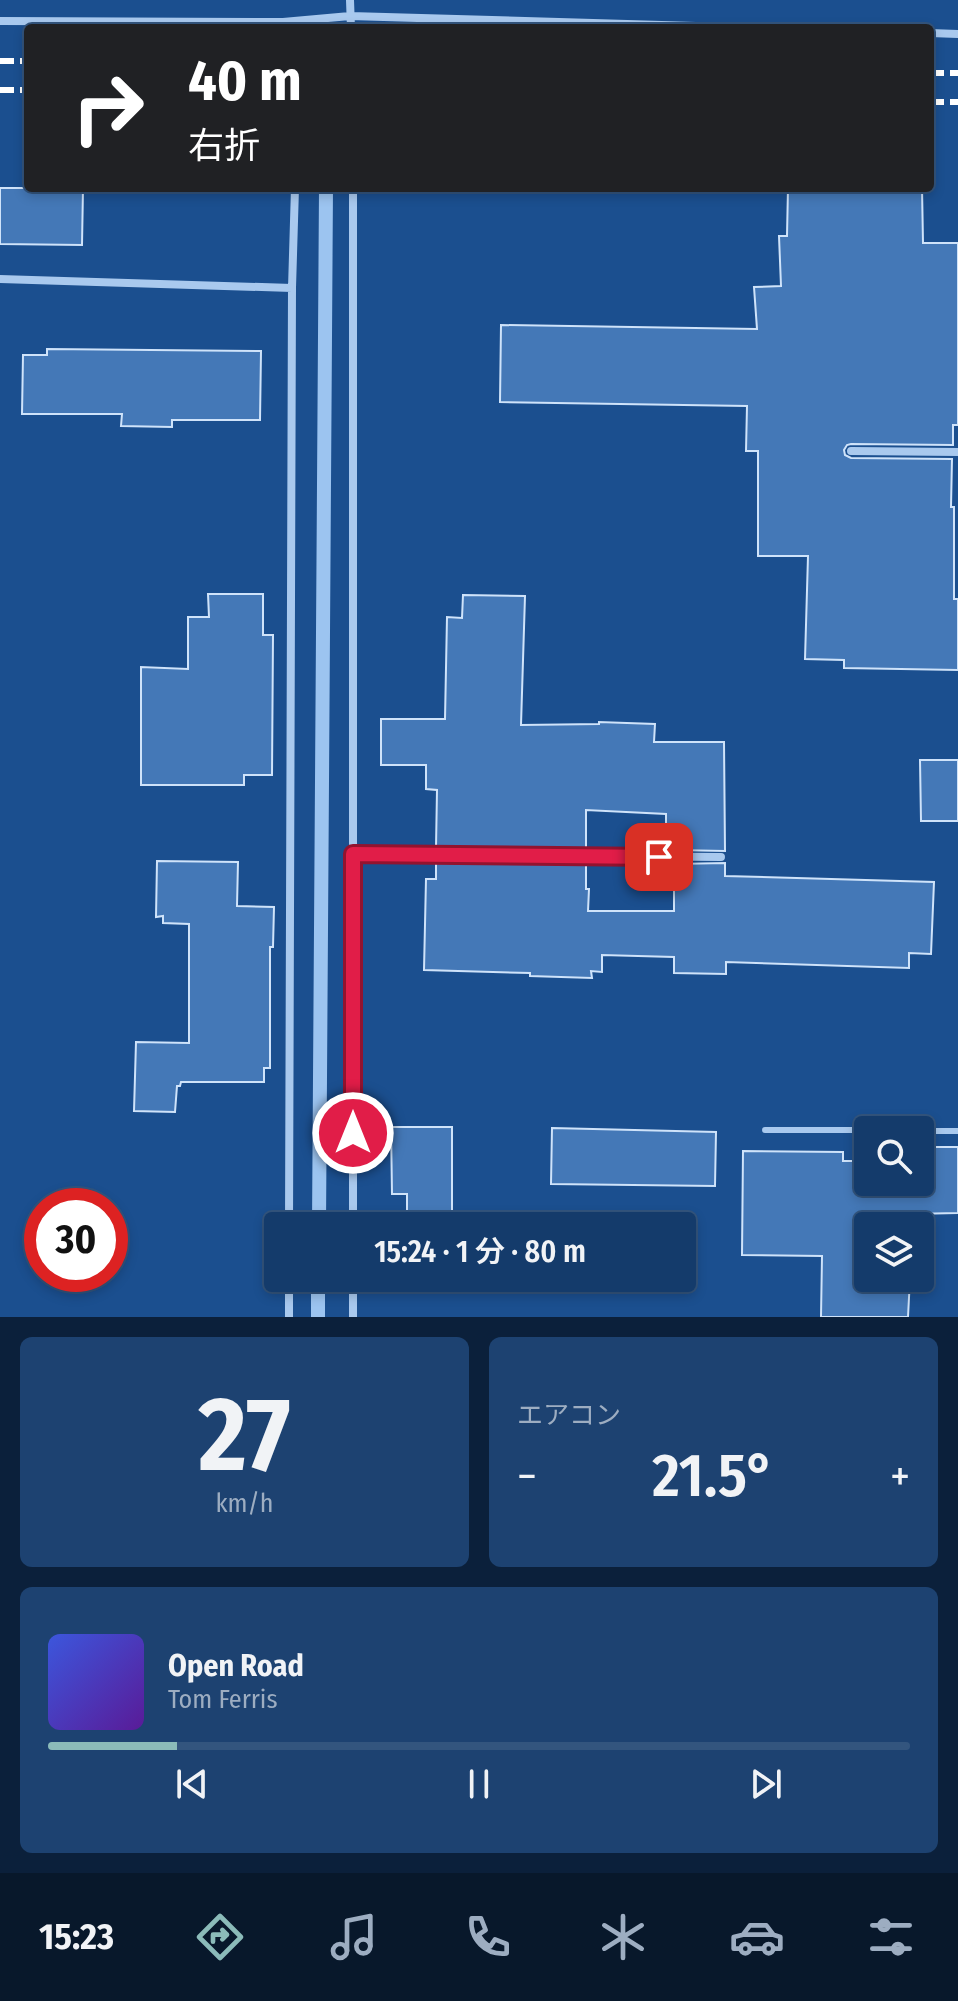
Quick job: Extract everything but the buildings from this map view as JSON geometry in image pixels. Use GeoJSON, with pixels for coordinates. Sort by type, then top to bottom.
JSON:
{"type":"FeatureCollection","features":[{"type":"Feature","properties":{"kind":"street"},"geometry":{"type":"LineString","coordinates":[[350,0],[351,24]]}},
{"type":"Feature","properties":{"kind":"street"},"geometry":{"type":"LineString","coordinates":[[0,21],[283,22],[350,16],[627,24]]}},
{"type":"Feature","properties":{"kind":"street"},"geometry":{"type":"LineString","coordinates":[[934,33],[958,34]]}},
{"type":"Feature","properties":{"kind":"street"},"geometry":{"type":"LineString","coordinates":[[289,1212],[295,192]]}},
{"type":"Feature","properties":{"kind":"street"},"geometry":{"type":"LineString","coordinates":[[353,192],[353,1212]]}},
{"type":"Feature","properties":{"kind":"street"},"geometry":{"type":"LineString","coordinates":[[0,279],[292,288]]}},
{"type":"Feature","properties":{"kind":"street"},"geometry":{"type":"LineString","coordinates":[[851,451],[958,452]]}},
{"type":"Feature","properties":{"kind":"street"},"geometry":{"type":"LineString","coordinates":[[353,854],[721,857]]}},
{"type":"Feature","properties":{"kind":"street"},"geometry":{"type":"LineString","coordinates":[[289,1292],[289,1317]]}},
{"type":"Feature","properties":{"kind":"street"},"geometry":{"type":"LineString","coordinates":[[353,1292],[353,1317]]}},
{"type":"Feature","properties":{"kind":"lane"},"geometry":{"type":"LineString","coordinates":[[765,1130],[854,1130]]}},
{"type":"Feature","properties":{"kind":"lane"},"geometry":{"type":"LineString","coordinates":[[934,1131],[958,1131]]}},
{"type":"Feature","properties":{"kind":"waterway"},"geometry":{"type":"LineString","coordinates":[[319,1212],[326,192]]}},
{"type":"Feature","properties":{"kind":"waterway"},"geometry":{"type":"LineString","coordinates":[[318,1292],[318,1317]]}},
{"type":"Feature","properties":{"kind":"railway"},"geometry":{"type":"LineString","coordinates":[[0,61],[24,61]]}},
{"type":"Feature","properties":{"kind":"railway"},"geometry":{"type":"LineString","coordinates":[[934,73],[958,73]]}},
{"type":"Feature","properties":{"kind":"railway"},"geometry":{"type":"LineString","coordinates":[[0,90],[24,90]]}},
{"type":"Feature","properties":{"kind":"railway"},"geometry":{"type":"LineString","coordinates":[[934,102],[958,102]]}},
{"type":"Feature","properties":{"kind":"route"},"geometry":{"type":"LineString","coordinates":[[353,1133],[353,854],[659,857]]}}]}
